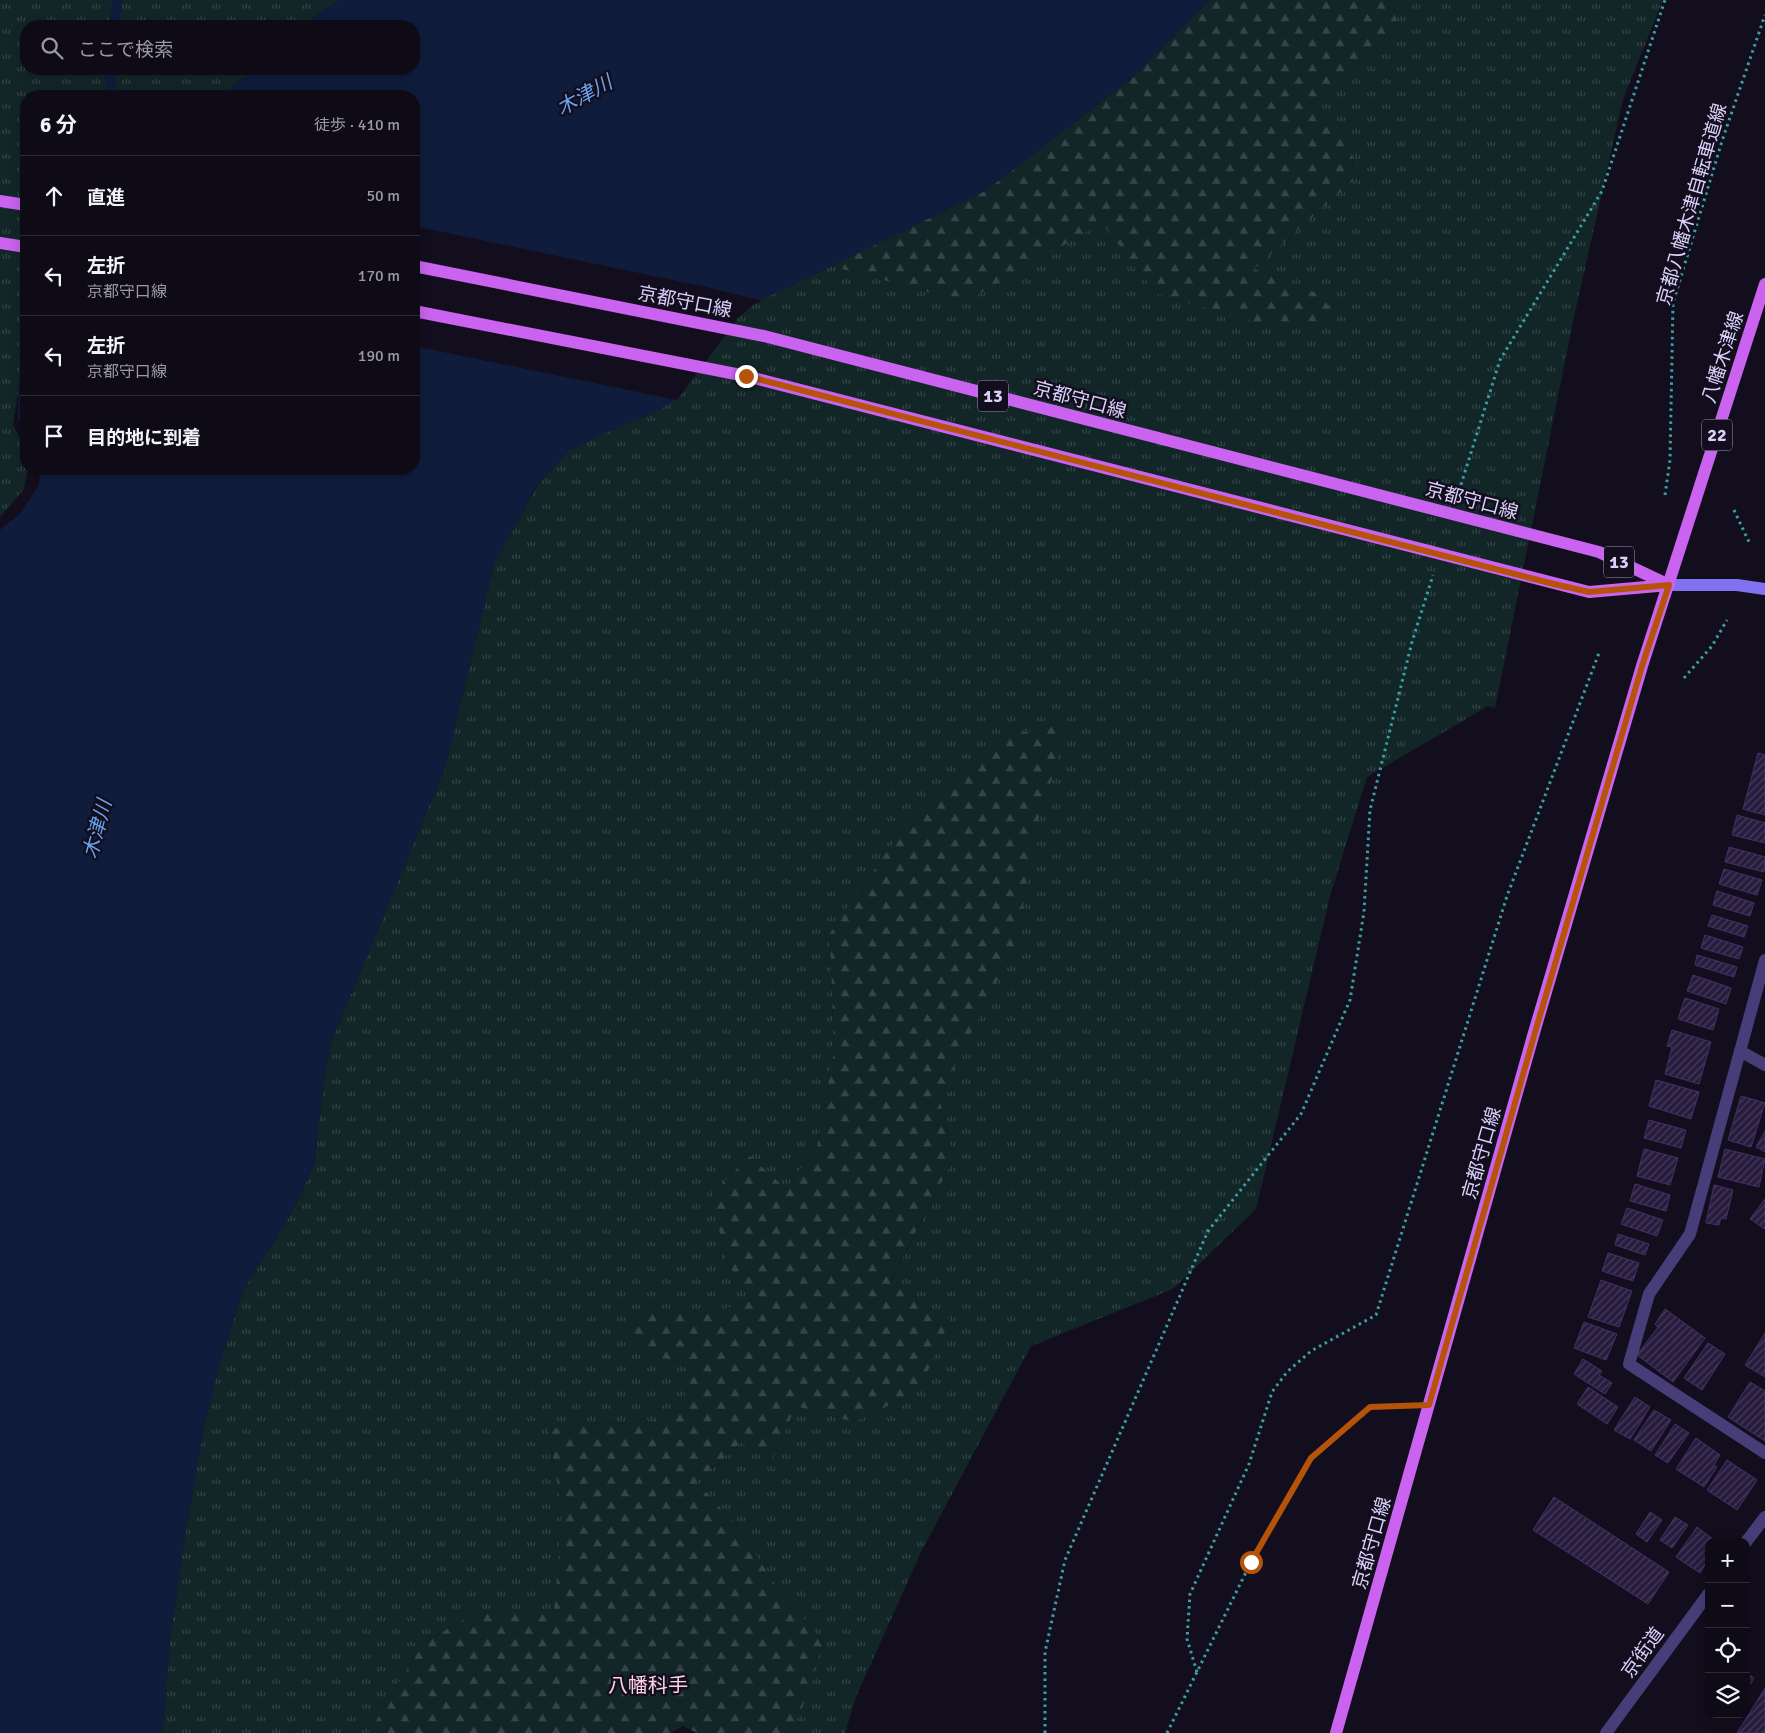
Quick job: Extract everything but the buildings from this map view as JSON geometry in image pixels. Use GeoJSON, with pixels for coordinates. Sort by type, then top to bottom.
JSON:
{"type":"FeatureCollection","features":[{"type":"Feature","properties":{"kind":"main road"},"geometry":{"type":"LineString","coordinates":[[0,201],[20,204]]}},
{"type":"Feature","properties":{"kind":"main road"},"geometry":{"type":"LineString","coordinates":[[0,243],[20,246]]}},
{"type":"Feature","properties":{"kind":"main road","name":"京都守口線"},"geometry":{"type":"LineString","coordinates":[[420,267],[764,336],[1599,552],[1669,585],[1639,675],[1534,1036],[1336,1733]]}},
{"type":"Feature","properties":{"kind":"main road","name":"八幡木津線"},"geometry":{"type":"LineString","coordinates":[[1669,585],[1765,284]]}},
{"type":"Feature","properties":{"kind":"main road","name":"13"},"geometry":{"type":"LineString","coordinates":[[420,312],[746,376],[1589,592],[1669,585]]}},
{"type":"Feature","properties":{"kind":"street"},"geometry":{"type":"LineString","coordinates":[[1669,585],[1737,585],[1765,589]]}},
{"type":"Feature","properties":{"kind":"street"},"geometry":{"type":"LineString","coordinates":[[1765,960],[1690,1234],[1649,1294],[1629,1364],[1765,1453]]}},
{"type":"Feature","properties":{"kind":"street"},"geometry":{"type":"LineString","coordinates":[[1740,1051],[1765,1065]]}},
{"type":"Feature","properties":{"kind":"street"},"geometry":{"type":"LineString","coordinates":[[1749,1538],[1765,1517]]}},
{"type":"Feature","properties":{"kind":"street","name":"京街道"},"geometry":{"type":"LineString","coordinates":[[1606,1733],[1705,1598]]}},
{"type":"Feature","properties":{"kind":"path"},"geometry":{"type":"LineString","coordinates":[[1459,491],[1500,360],[1602,191],[1665,0]]}},
{"type":"Feature","properties":{"kind":"path","name":"京都八幡木津自転車道線"},"geometry":{"type":"LineString","coordinates":[[1665,495],[1670,460],[1673,303],[1722,141],[1765,15]]}},
{"type":"Feature","properties":{"kind":"path"},"geometry":{"type":"LineString","coordinates":[[1734,510],[1750,542]]}},
{"type":"Feature","properties":{"kind":"path"},"geometry":{"type":"LineString","coordinates":[[1045,1733],[1045,1652],[1065,1560],[1208,1231],[1301,1114],[1350,1000],[1364,912],[1370,810],[1412,642],[1435,567]]}},
{"type":"Feature","properties":{"kind":"path"},"geometry":{"type":"LineString","coordinates":[[1684,678],[1712,646],[1727,620]]}},
{"type":"Feature","properties":{"kind":"path"},"geometry":{"type":"LineString","coordinates":[[1197,1672],[1187,1639],[1190,1594],[1250,1464],[1272,1392],[1287,1372],[1311,1351],[1376,1315],[1507,896],[1599,653]]}},
{"type":"Feature","properties":{"kind":"path"},"geometry":{"type":"LineString","coordinates":[[1167,1733],[1251,1562],[1311,1458],[1370,1407],[1429,1405]]}},
{"type":"Feature","properties":{"kind":"green space"},"geometry":{"type":"Polygon","coordinates":[[[0,0],[341,0],[311,20],[20,20],[20,75],[247,75],[228,90],[20,90],[20,380],[13,424],[20,439],[20,475],[27,475],[24,489],[0,517],[0,0]]]}},
{"type":"Feature","properties":{"kind":"green space"},"geometry":{"type":"Polygon","coordinates":[[[1210,0],[1394,0],[1392,4],[1399,30],[1315,104],[1352,135],[1353,181],[1254,269],[1317,293],[1339,317],[1279,329],[1157,294],[1102,223],[965,302],[831,266],[985,191],[1132,78],[1210,0]]]}},
{"type":"Feature","properties":{"kind":"green space"},"geometry":{"type":"Polygon","coordinates":[[[1394,0],[1663,0],[1623,99],[1574,317],[1495,708],[1488,706],[1367,777],[1330,896],[1256,1209],[1173,1289],[1031,1346],[922,1550],[856,1697],[845,1733],[791,1733],[823,1642],[777,1587],[736,1525],[697,1482],[741,1442],[771,1463],[796,1406],[854,1422],[949,1320],[891,1281],[954,1158],[939,1098],[1019,938],[1033,835],[1057,764],[830,933],[834,1051],[817,1147],[786,1189],[725,1259],[751,1301],[710,1313],[648,1307],[623,1327],[663,1358],[694,1370],[679,1410],[644,1424],[586,1423],[549,1431],[562,1515],[554,1613],[478,1611],[422,1644],[369,1733],[162,1733],[170,1640],[184,1541],[205,1422],[220,1363],[243,1291],[286,1222],[302,1192],[315,1161],[325,1072],[332,1040],[445,768],[494,564],[537,486],[567,452],[601,435],[751,303],[781,291],[831,266],[965,302],[1102,222],[1157,294],[1317,293],[1254,269],[1353,181],[1352,135],[1314,104],[1399,30],[1392,4],[1394,0]]]}},
{"type":"Feature","properties":{"kind":"green space"},"geometry":{"type":"Polygon","coordinates":[[[1061,724],[1057,764],[1033,835],[1019,938],[939,1098],[954,1158],[891,1280],[950,1320],[919,1391],[854,1422],[796,1406],[771,1463],[741,1442],[697,1482],[736,1525],[777,1587],[823,1642],[810,1690],[791,1733],[697,1733],[683,1726],[670,1733],[369,1733],[422,1644],[478,1611],[554,1612],[562,1515],[549,1430],[586,1423],[644,1424],[679,1410],[694,1370],[663,1358],[622,1327],[648,1307],[710,1313],[751,1301],[725,1259],[712,1194],[750,1156],[786,1189],[817,1147],[834,1051],[830,933],[902,830],[994,739],[1061,724]]]}},
{"type":"Feature","properties":{"kind":"water","name":"木津川"},"geometry":{"type":"Polygon","coordinates":[[[341,0],[1210,0],[1132,78],[985,191],[781,291],[751,303],[736,316],[676,398],[660,410],[567,452],[537,486],[494,564],[445,768],[332,1040],[325,1072],[315,1161],[302,1192],[286,1222],[243,1291],[220,1363],[205,1422],[184,1541],[170,1640],[162,1733],[0,1733],[0,530],[20,514],[39,485],[40,475],[420,475],[420,90],[228,90],[247,75],[420,75],[420,20],[311,20],[341,0]]]}},
{"type":"Feature","properties":{"kind":"water"},"geometry":{"type":"Polygon","coordinates":[[[20,386],[20,422],[18,419],[18,394],[20,386]]]}},
{"type":"Feature","properties":{"kind":"pier"},"geometry":{"type":"Polygon","coordinates":[[[420,227],[711,288],[762,301],[753,305],[738,318],[677,400],[420,347],[420,227]]]}},
{"type":"Feature","properties":{"kind":"waterway"},"geometry":{"type":"LineString","coordinates":[[115,20],[117,0]]}},
{"type":"Feature","properties":{"kind":"waterway"},"geometry":{"type":"LineString","coordinates":[[110,75],[111,90]]}},
{"type":"Feature","properties":{"kind":"district","name":"八幡科手"},"geometry":{"type":"Point","coordinates":[648,1685]}},
{"type":"Feature","properties":{"kind":"route"},"geometry":{"type":"LineString","coordinates":[[746,376],[1589,592],[1669,585],[1642,666],[1429,1405],[1370,1407],[1311,1458],[1251,1562]]}}]}
